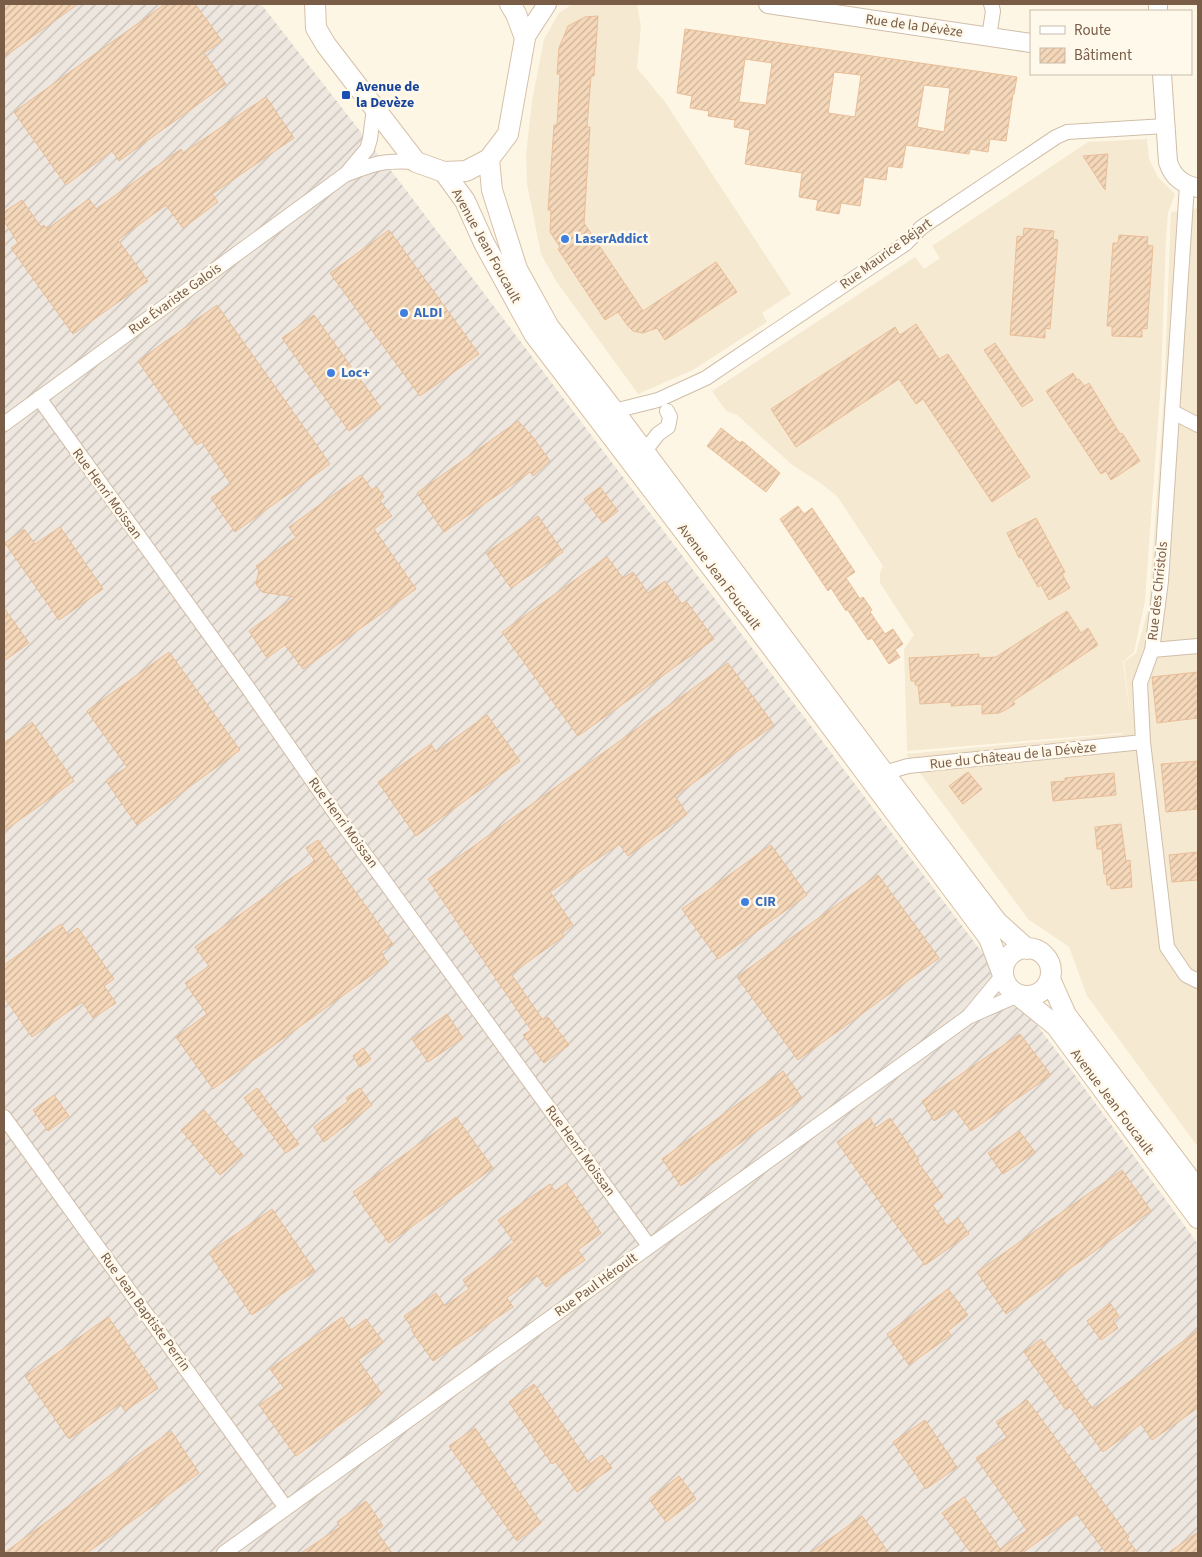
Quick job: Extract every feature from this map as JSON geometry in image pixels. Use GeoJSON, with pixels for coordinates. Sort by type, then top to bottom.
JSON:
{"type":"FeatureCollection","features":[{"type":"Feature","properties":{"kind":"main road"},"geometry":{"type":"LineString","coordinates":[[300,4],[326,45],[416,162],[444,172],[466,171],[490,159],[508,134],[525,38],[510,4]]}},
{"type":"Feature","properties":{"kind":"main road"},"geometry":{"type":"LineString","coordinates":[[315,4],[316,28]]}},
{"type":"Feature","properties":{"kind":"main road","name":"Avenue Jean Foucault"},"geometry":{"type":"LineString","coordinates":[[490,159],[492,190],[517,269],[549,327],[997,922],[1027,949]]}},
{"type":"Feature","properties":{"kind":"main road","name":"Avenue Jean Foucault"},"geometry":{"type":"LineString","coordinates":[[444,172],[464,201],[484,243],[534,334],[750,618],[989,938],[1003,975]]}},
{"type":"Feature","properties":{"kind":"main road"},"geometry":{"type":"LineString","coordinates":[[1020,949],[1027,949],[1038,951],[1046,958],[1050,968],[1050,979],[1038,994],[1025,996],[1018,994],[1008,987],[1003,975],[1005,962],[1009,956],[1020,949]]}},
{"type":"Feature","properties":{"kind":"main road","name":"Avenue Jean Foucault"},"geometry":{"type":"LineString","coordinates":[[1050,979],[1066,1015],[1198,1190]]}},
{"type":"Feature","properties":{"kind":"main road","name":"Avenue Jean Foucault"},"geometry":{"type":"LineString","coordinates":[[1018,994],[1056,1026],[1198,1218]]}},
{"type":"Feature","properties":{"kind":"street"},"geometry":{"type":"LineString","coordinates":[[525,38],[547,4]]}},
{"type":"Feature","properties":{"kind":"street","name":"Rue de la Dévèze"},"geometry":{"type":"LineString","coordinates":[[768,4],[1030,43]]}},
{"type":"Feature","properties":{"kind":"street"},"geometry":{"type":"LineString","coordinates":[[989,37],[993,11],[991,4]]}},
{"type":"Feature","properties":{"kind":"street"},"geometry":{"type":"LineString","coordinates":[[1162,75],[1170,170],[1177,179],[1192,187]]}},
{"type":"Feature","properties":{"kind":"street","name":"Rue Évariste Galois"},"geometry":{"type":"LineString","coordinates":[[4,424],[346,174],[367,149],[374,108]]}},
{"type":"Feature","properties":{"kind":"street","name":"Rue Maurice Béjart"},"geometry":{"type":"LineString","coordinates":[[614,411],[658,400],[706,378],[906,244],[922,227],[1056,137],[1067,132],[1165,126]]}},
{"type":"Feature","properties":{"kind":"street","name":"Rue Évariste Galois"},"geometry":{"type":"LineString","coordinates":[[346,174],[376,163],[390,161],[416,162]]}},
{"type":"Feature","properties":{"kind":"street","name":"Rue des Christols"},"geometry":{"type":"LineString","coordinates":[[1192,187],[1161,581],[1152,650],[1140,683],[1144,742],[1166,947],[1186,975],[1198,981]]}},
{"type":"Feature","properties":{"kind":"street","name":"Rue Henri Moissan"},"geometry":{"type":"LineString","coordinates":[[39,398],[246,685],[340,820],[649,1246]]}},
{"type":"Feature","properties":{"kind":"street"},"geometry":{"type":"LineString","coordinates":[[644,452],[658,434],[668,427],[670,417],[667,411]]}},
{"type":"Feature","properties":{"kind":"street"},"geometry":{"type":"LineString","coordinates":[[1173,412],[1198,425]]}},
{"type":"Feature","properties":{"kind":"street"},"geometry":{"type":"LineString","coordinates":[[1152,650],[1198,646]]}},
{"type":"Feature","properties":{"kind":"street","name":"Rue du Château de la Dévèze"},"geometry":{"type":"LineString","coordinates":[[884,773],[908,766],[1144,742]]}},
{"type":"Feature","properties":{"kind":"street","name":"Rue Paul Héroult"},"geometry":{"type":"LineString","coordinates":[[968,1017],[1003,975]]}},
{"type":"Feature","properties":{"kind":"street","name":"Rue Paul Héroult"},"geometry":{"type":"LineString","coordinates":[[224,1553],[968,1017],[1018,994]]}},
{"type":"Feature","properties":{"kind":"street","name":"Rue Jean Baptiste Perrin"},"geometry":{"type":"LineString","coordinates":[[4,1117],[286,1508]]}},
{"type":"Feature","properties":{"kind":"shaded area"},"geometry":{"type":"Polygon","coordinates":[[[4,4],[261,4],[406,190],[1077,1078],[1198,1244],[1198,1553],[4,1553],[4,4]]]}},
{"type":"Feature","properties":{"kind":"shaded area"},"geometry":{"type":"Polygon","coordinates":[[[572,4],[637,4],[641,26],[637,68],[665,102],[791,294],[762,313],[767,322],[693,370],[638,394],[556,281],[541,254],[527,184],[526,154],[532,101],[544,39],[559,13],[572,4]]]}},
{"type":"Feature","properties":{"kind":"shaded area"},"geometry":{"type":"Polygon","coordinates":[[[1147,139],[1149,159],[1158,177],[1175,194],[1168,213],[1166,238],[1161,382],[1145,601],[1134,652],[1123,662],[1131,721],[1124,662],[1136,653],[1149,606],[1164,395],[1171,212],[1198,208],[1198,1147],[1087,996],[1069,947],[1028,919],[906,754],[1122,734],[1125,729],[1122,733],[907,751],[904,649],[914,635],[880,583],[880,573],[883,566],[837,496],[791,464],[737,415],[726,411],[712,391],[915,257],[924,269],[940,258],[932,246],[1088,142],[1147,139]]]}},
{"type":"Feature","properties":{"kind":"building"},"geometry":{"type":"Polygon","coordinates":[[[4,4],[78,4],[4,57],[4,4]]]}},
{"type":"Feature","properties":{"kind":"building"},"geometry":{"type":"Polygon","coordinates":[[[165,4],[195,4],[222,41],[204,53],[226,84],[119,161],[112,151],[66,185],[14,112],[165,4]]]}},
{"type":"Feature","properties":{"kind":"building"},"geometry":{"type":"Polygon","coordinates":[[[598,16],[594,76],[591,76],[587,127],[590,127],[584,223],[643,311],[716,262],[737,292],[665,340],[657,328],[643,333],[633,331],[618,312],[605,320],[558,249],[560,247],[550,232],[551,210],[548,210],[554,125],[557,125],[560,74],[557,74],[559,48],[568,26],[585,17],[598,16]]]}},
{"type":"Feature","properties":{"kind":"building"},"geometry":{"type":"Polygon","coordinates":[[[685,29],[1017,77],[1006,141],[990,139],[988,152],[970,149],[969,154],[906,145],[902,168],[888,166],[886,180],[864,177],[860,206],[841,203],[839,214],[816,210],[818,200],[799,197],[802,173],[745,164],[750,130],[734,127],[735,120],[708,116],[709,111],[690,108],[692,96],[677,93],[685,29]],[[745,59],[739,102],[766,105],[772,63],[745,59]],[[834,72],[828,113],[855,117],[861,75],[834,72]],[[924,85],[917,127],[944,132],[950,88],[924,85]]]}},
{"type":"Feature","properties":{"kind":"building"},"geometry":{"type":"Polygon","coordinates":[[[266,97],[294,138],[212,194],[218,202],[183,228],[166,205],[118,240],[148,281],[73,334],[11,248],[18,243],[4,221],[4,212],[22,200],[41,227],[44,225],[47,229],[89,199],[96,209],[181,149],[183,153],[266,97]]]}},
{"type":"Feature","properties":{"kind":"building"},"geometry":{"type":"Polygon","coordinates":[[[1108,154],[1105,190],[1083,156],[1108,154]]]}},
{"type":"Feature","properties":{"kind":"building"},"geometry":{"type":"Polygon","coordinates":[[[1024,228],[1054,231],[1053,239],[1058,240],[1050,329],[1045,328],[1045,338],[1010,335],[1017,236],[1023,237],[1024,228]]]}},
{"type":"Feature","properties":{"kind":"building","name":"ALDI"},"geometry":{"type":"Polygon","coordinates":[[[389,230],[479,354],[420,396],[330,273],[389,230]]]}},
{"type":"Feature","properties":{"kind":"building"},"geometry":{"type":"Polygon","coordinates":[[[1119,235],[1148,237],[1147,245],[1153,246],[1147,329],[1142,328],[1142,337],[1112,336],[1112,326],[1107,326],[1113,243],[1118,243],[1119,235]]]}},
{"type":"Feature","properties":{"kind":"building"},"geometry":{"type":"Polygon","coordinates":[[[217,305],[330,464],[235,532],[211,498],[231,484],[202,442],[197,445],[138,361],[217,305]]]}},
{"type":"Feature","properties":{"kind":"building","name":"Loc+"},"geometry":{"type":"Polygon","coordinates":[[[314,315],[381,408],[349,431],[282,338],[314,315]]]}},
{"type":"Feature","properties":{"kind":"building"},"geometry":{"type":"Polygon","coordinates":[[[916,324],[939,359],[948,354],[1030,477],[992,502],[923,399],[916,404],[899,379],[796,447],[771,409],[895,327],[900,335],[916,324]]]}},
{"type":"Feature","properties":{"kind":"building"},"geometry":{"type":"Polygon","coordinates":[[[995,343],[1033,400],[1022,407],[984,350],[995,343]]]}},
{"type":"Feature","properties":{"kind":"building"},"geometry":{"type":"Polygon","coordinates":[[[1073,373],[1084,386],[1089,383],[1120,434],[1122,433],[1140,461],[1111,480],[1106,471],[1101,474],[1046,391],[1073,373]]]}},
{"type":"Feature","properties":{"kind":"building"},"geometry":{"type":"Polygon","coordinates":[[[518,421],[532,436],[550,461],[533,476],[530,472],[444,532],[417,493],[518,421]]]}},
{"type":"Feature","properties":{"kind":"building"},"geometry":{"type":"Polygon","coordinates":[[[721,428],[740,443],[742,441],[780,473],[766,492],[707,446],[721,428]]]}},
{"type":"Feature","properties":{"kind":"building"},"geometry":{"type":"Polygon","coordinates":[[[361,475],[372,490],[377,487],[384,497],[380,501],[392,516],[374,529],[416,589],[303,669],[285,645],[267,658],[249,631],[295,597],[262,592],[256,584],[259,570],[256,566],[296,537],[289,527],[361,475]]]}},
{"type":"Feature","properties":{"kind":"building"},"geometry":{"type":"Polygon","coordinates":[[[600,487],[618,511],[603,523],[584,499],[600,487]]]}},
{"type":"Feature","properties":{"kind":"building"},"geometry":{"type":"Polygon","coordinates":[[[798,506],[804,514],[812,508],[855,572],[846,578],[860,599],[863,597],[872,610],[870,612],[885,634],[893,629],[903,644],[895,650],[900,657],[889,664],[872,638],[868,640],[831,588],[828,591],[780,519],[798,506]]]}},
{"type":"Feature","properties":{"kind":"building"},"geometry":{"type":"Polygon","coordinates":[[[538,516],[563,552],[511,588],[486,553],[538,516]]]}},
{"type":"Feature","properties":{"kind":"building"},"geometry":{"type":"Polygon","coordinates":[[[1036,518],[1065,572],[1062,574],[1070,588],[1049,600],[1041,585],[1038,587],[1021,557],[1019,558],[1007,533],[1036,518]]]}},
{"type":"Feature","properties":{"kind":"building"},"geometry":{"type":"Polygon","coordinates":[[[60,527],[103,589],[59,620],[5,543],[24,529],[35,544],[60,527]]]}},
{"type":"Feature","properties":{"kind":"building"},"geometry":{"type":"Polygon","coordinates":[[[607,557],[623,578],[633,572],[648,593],[665,581],[682,604],[686,601],[714,639],[578,736],[502,632],[607,557]]]}},
{"type":"Feature","properties":{"kind":"building"},"geometry":{"type":"Polygon","coordinates":[[[4,608],[29,643],[4,661],[4,608]]]}},
{"type":"Feature","properties":{"kind":"building"},"geometry":{"type":"Polygon","coordinates":[[[1067,611],[1081,633],[1088,628],[1098,645],[1013,701],[1015,704],[999,713],[982,714],[982,704],[951,706],[951,702],[920,704],[918,685],[915,685],[915,681],[911,681],[909,658],[979,654],[979,658],[996,657],[1067,611]]]}},
{"type":"Feature","properties":{"kind":"building"},"geometry":{"type":"Polygon","coordinates":[[[169,652],[240,750],[137,825],[106,781],[127,767],[87,711],[169,652]]]}},
{"type":"Feature","properties":{"kind":"building"},"geometry":{"type":"Polygon","coordinates":[[[728,663],[774,725],[675,796],[687,814],[628,856],[619,844],[550,892],[573,925],[562,933],[564,936],[511,974],[543,1020],[548,1017],[569,1045],[544,1063],[523,1035],[531,1030],[428,879],[728,663]]]}},
{"type":"Feature","properties":{"kind":"building"},"geometry":{"type":"Polygon","coordinates":[[[1198,672],[1198,718],[1157,723],[1152,677],[1198,672]]]}},
{"type":"Feature","properties":{"kind":"building"},"geometry":{"type":"Polygon","coordinates":[[[487,715],[520,761],[416,836],[378,782],[431,744],[436,752],[487,715]]]}},
{"type":"Feature","properties":{"kind":"building"},"geometry":{"type":"Polygon","coordinates":[[[32,722],[74,781],[4,831],[4,743],[32,722]]]}},
{"type":"Feature","properties":{"kind":"building"},"geometry":{"type":"Polygon","coordinates":[[[1198,761],[1198,809],[1166,812],[1161,764],[1198,761]]]}},
{"type":"Feature","properties":{"kind":"building"},"geometry":{"type":"Polygon","coordinates":[[[968,772],[982,789],[963,804],[949,786],[968,772]]]}},
{"type":"Feature","properties":{"kind":"building"},"geometry":{"type":"Polygon","coordinates":[[[1114,773],[1116,795],[1053,801],[1051,782],[1065,781],[1065,778],[1114,773]]]}},
{"type":"Feature","properties":{"kind":"building"},"geometry":{"type":"Polygon","coordinates":[[[1121,824],[1126,861],[1130,860],[1132,887],[1111,889],[1110,885],[1107,885],[1106,874],[1104,874],[1102,849],[1097,849],[1095,827],[1121,824]]]}},
{"type":"Feature","properties":{"kind":"building"},"geometry":{"type":"Polygon","coordinates":[[[318,840],[393,944],[381,952],[388,963],[213,1089],[176,1037],[207,1014],[185,983],[209,966],[195,947],[315,861],[306,848],[318,840]]]}},
{"type":"Feature","properties":{"kind":"building","name":"CIR"},"geometry":{"type":"Polygon","coordinates":[[[771,845],[807,895],[718,959],[682,909],[771,845]]]}},
{"type":"Feature","properties":{"kind":"building"},"geometry":{"type":"Polygon","coordinates":[[[1198,852],[1198,880],[1172,882],[1169,855],[1198,852]]]}},
{"type":"Feature","properties":{"kind":"building"},"geometry":{"type":"Polygon","coordinates":[[[878,875],[939,958],[798,1060],[737,977],[878,875]]]}},
{"type":"Feature","properties":{"kind":"building"},"geometry":{"type":"Polygon","coordinates":[[[61,924],[68,935],[78,928],[114,979],[104,986],[116,1003],[93,1018],[82,1002],[32,1037],[4,997],[4,965],[61,924]]]}},
{"type":"Feature","properties":{"kind":"building"},"geometry":{"type":"Polygon","coordinates":[[[447,1014],[463,1038],[428,1062],[412,1039],[447,1014]]]}},
{"type":"Feature","properties":{"kind":"building"},"geometry":{"type":"Polygon","coordinates":[[[1020,1034],[1051,1075],[971,1131],[954,1108],[934,1121],[922,1101],[1020,1034]]]}},
{"type":"Feature","properties":{"kind":"building"},"geometry":{"type":"Polygon","coordinates":[[[363,1048],[371,1059],[360,1067],[353,1056],[363,1048]]]}},
{"type":"Feature","properties":{"kind":"building"},"geometry":{"type":"Polygon","coordinates":[[[783,1071],[802,1098],[681,1186],[662,1159],[783,1071]]]}},
{"type":"Feature","properties":{"kind":"building"},"geometry":{"type":"Polygon","coordinates":[[[257,1088],[299,1144],[286,1153],[244,1098],[257,1088]]]}},
{"type":"Feature","properties":{"kind":"building"},"geometry":{"type":"Polygon","coordinates":[[[360,1088],[372,1105],[324,1142],[314,1127],[348,1101],[346,1098],[360,1088]]]}},
{"type":"Feature","properties":{"kind":"building"},"geometry":{"type":"Polygon","coordinates":[[[54,1095],[69,1116],[48,1131],[33,1110],[54,1095]]]}},
{"type":"Feature","properties":{"kind":"building"},"geometry":{"type":"Polygon","coordinates":[[[204,1110],[243,1155],[220,1175],[181,1130],[204,1110]]]}},
{"type":"Feature","properties":{"kind":"building"},"geometry":{"type":"Polygon","coordinates":[[[456,1117],[493,1168],[389,1243],[353,1192],[456,1117]]]}},
{"type":"Feature","properties":{"kind":"building"},"geometry":{"type":"Polygon","coordinates":[[[870,1118],[876,1128],[890,1118],[919,1160],[917,1161],[943,1197],[932,1204],[947,1226],[958,1218],[969,1234],[925,1265],[837,1142],[870,1118]]]}},
{"type":"Feature","properties":{"kind":"building"},"geometry":{"type":"Polygon","coordinates":[[[1019,1131],[1035,1152],[1003,1174],[988,1153],[1019,1131]]]}},
{"type":"Feature","properties":{"kind":"building"},"geometry":{"type":"Polygon","coordinates":[[[1122,1170],[1151,1211],[1006,1314],[977,1272],[1122,1170]]]}},
{"type":"Feature","properties":{"kind":"building"},"geometry":{"type":"Polygon","coordinates":[[[566,1183],[601,1233],[578,1250],[585,1260],[546,1287],[537,1275],[507,1298],[513,1307],[433,1361],[411,1330],[413,1329],[404,1316],[436,1293],[445,1306],[469,1289],[463,1280],[514,1242],[498,1220],[550,1184],[555,1191],[566,1183]]]}},
{"type":"Feature","properties":{"kind":"building"},"geometry":{"type":"Polygon","coordinates":[[[272,1209],[315,1271],[252,1315],[209,1253],[272,1209]]]}},
{"type":"Feature","properties":{"kind":"building"},"geometry":{"type":"Polygon","coordinates":[[[948,1289],[968,1315],[948,1331],[951,1335],[909,1365],[887,1334],[948,1289]]]}},
{"type":"Feature","properties":{"kind":"building"},"geometry":{"type":"Polygon","coordinates":[[[1110,1303],[1119,1316],[1113,1321],[1118,1328],[1101,1340],[1087,1321],[1110,1303]]]}},
{"type":"Feature","properties":{"kind":"building"},"geometry":{"type":"Polygon","coordinates":[[[108,1317],[158,1388],[125,1411],[120,1404],[69,1439],[25,1376],[108,1317]]]}},
{"type":"Feature","properties":{"kind":"building"},"geometry":{"type":"Polygon","coordinates":[[[342,1317],[351,1330],[366,1319],[383,1342],[358,1360],[382,1394],[296,1456],[259,1405],[284,1388],[270,1369],[342,1317]]]}},
{"type":"Feature","properties":{"kind":"building"},"geometry":{"type":"Polygon","coordinates":[[[1198,1330],[1198,1408],[1152,1440],[1141,1424],[1103,1452],[1070,1407],[1066,1410],[1024,1352],[1041,1339],[1093,1409],[1198,1330]]]}},
{"type":"Feature","properties":{"kind":"building"},"geometry":{"type":"Polygon","coordinates":[[[534,1384],[590,1464],[602,1455],[612,1468],[577,1492],[556,1462],[552,1464],[509,1402],[534,1384]]]}},
{"type":"Feature","properties":{"kind":"building"},"geometry":{"type":"Polygon","coordinates":[[[1027,1400],[1129,1537],[1127,1539],[1138,1553],[1106,1553],[1077,1514],[1022,1553],[971,1553],[942,1513],[964,1497],[1000,1549],[1027,1530],[976,1458],[1007,1437],[996,1422],[1027,1400]]]}},
{"type":"Feature","properties":{"kind":"building"},"geometry":{"type":"Polygon","coordinates":[[[925,1420],[957,1467],[926,1489],[893,1442],[925,1420]]]}},
{"type":"Feature","properties":{"kind":"building"},"geometry":{"type":"Polygon","coordinates":[[[475,1428],[541,1523],[517,1541],[449,1446],[475,1428]]]}},
{"type":"Feature","properties":{"kind":"building"},"geometry":{"type":"Polygon","coordinates":[[[171,1431],[199,1473],[87,1553],[4,1553],[171,1431]]]}},
{"type":"Feature","properties":{"kind":"building"},"geometry":{"type":"Polygon","coordinates":[[[679,1476],[696,1499],[666,1522],[649,1499],[679,1476]]]}},
{"type":"Feature","properties":{"kind":"building"},"geometry":{"type":"Polygon","coordinates":[[[366,1501],[383,1526],[376,1531],[392,1553],[301,1553],[340,1527],[337,1522],[366,1501]]]}},
{"type":"Feature","properties":{"kind":"building"},"geometry":{"type":"Polygon","coordinates":[[[862,1516],[889,1553],[810,1553],[862,1516]]]}},
{"type":"Feature","properties":{"kind":"building"},"geometry":{"type":"Polygon","coordinates":[[[1198,1532],[1198,1553],[1168,1553],[1198,1532]]]}},
{"type":"Feature","properties":{"kind":"place","name":"Avenue de la Devèze"},"geometry":{"type":"Point","coordinates":[346,95]}},
{"type":"Feature","properties":{"kind":"place","name":"LaserAddict"},"geometry":{"type":"Point","coordinates":[565,239]}},
{"type":"Feature","properties":{"kind":"place","name":"ALDI"},"geometry":{"type":"Point","coordinates":[404,313]}},
{"type":"Feature","properties":{"kind":"place","name":"Loc+"},"geometry":{"type":"Point","coordinates":[331,373]}},
{"type":"Feature","properties":{"kind":"place","name":"CIR"},"geometry":{"type":"Point","coordinates":[745,902]}}]}
